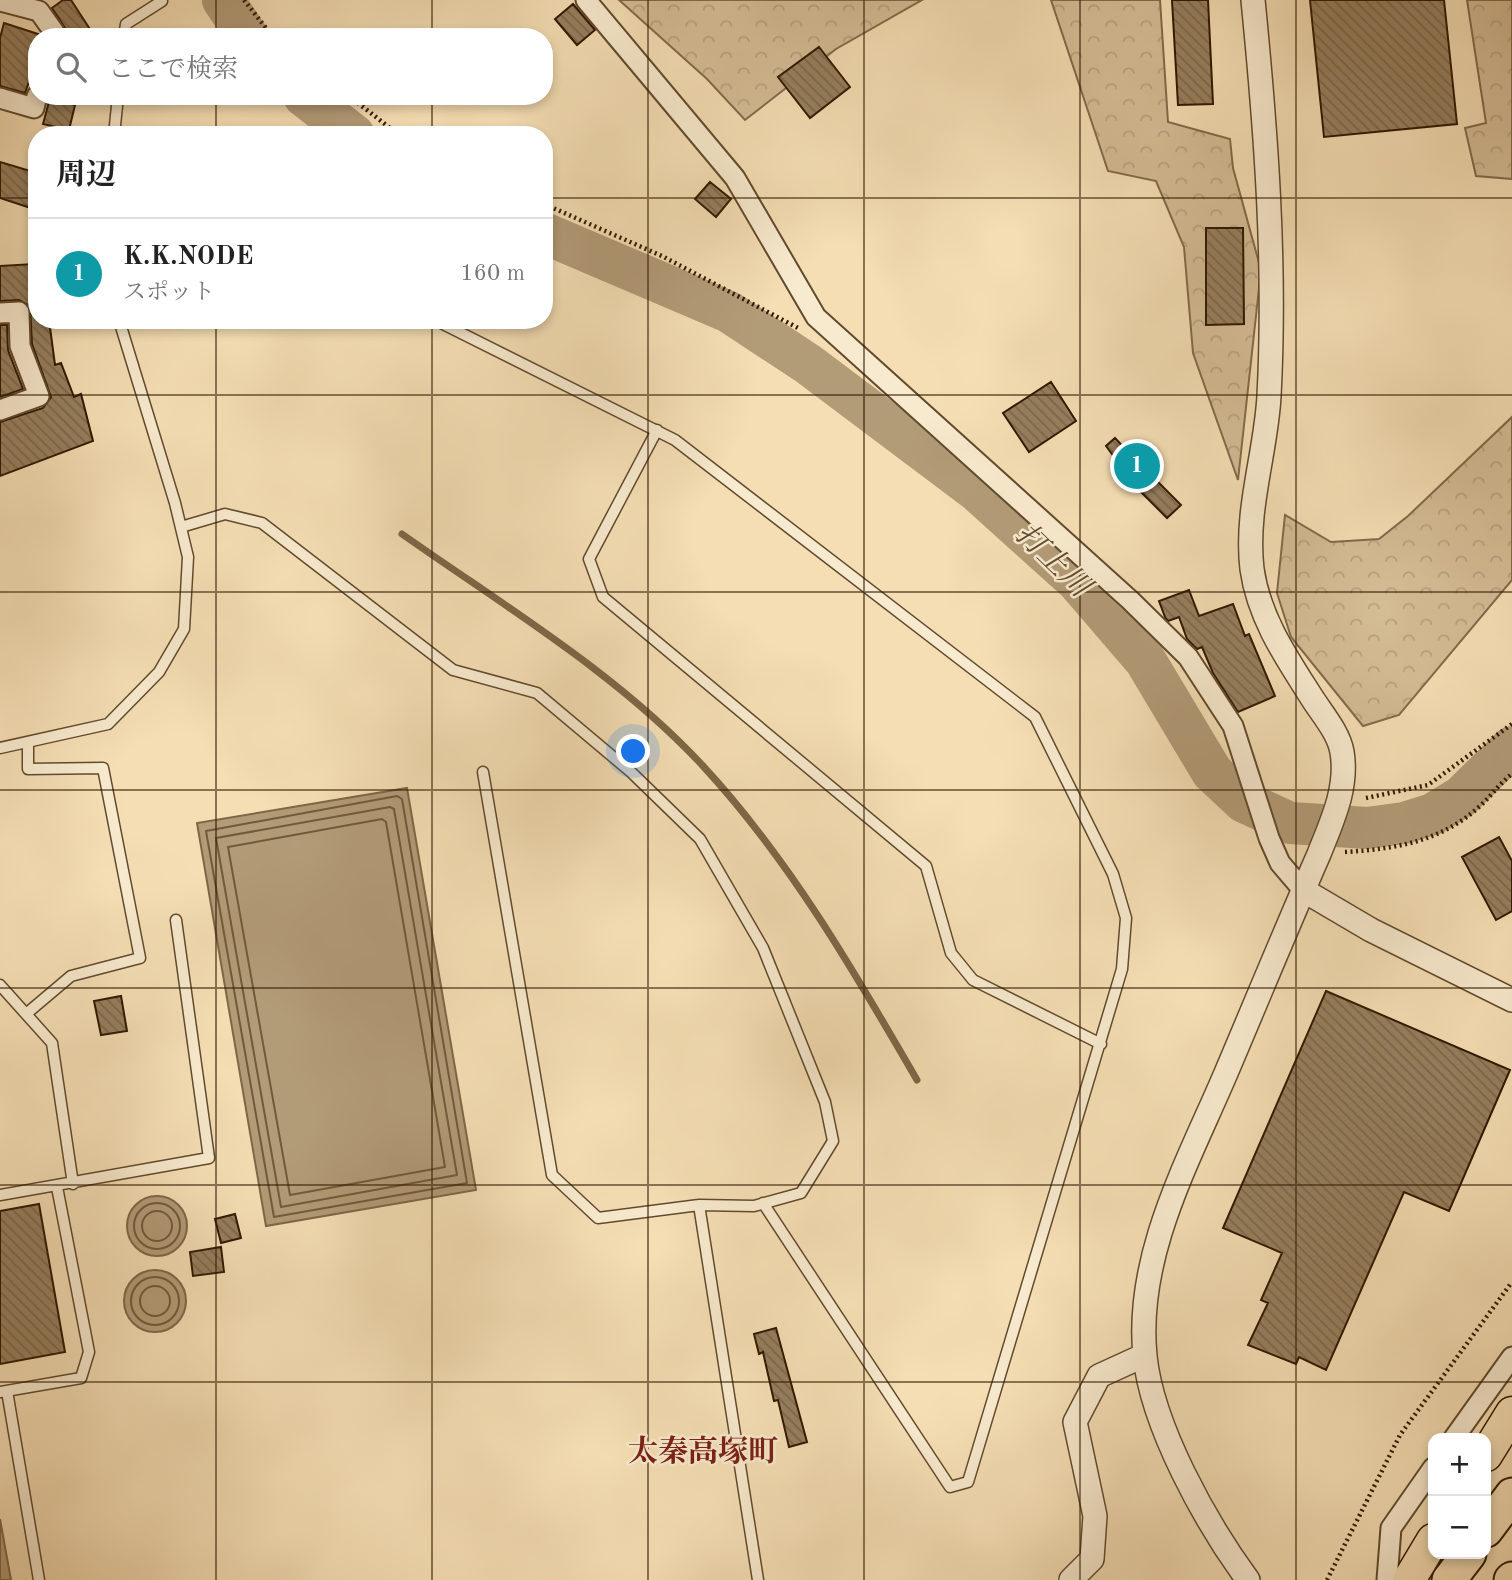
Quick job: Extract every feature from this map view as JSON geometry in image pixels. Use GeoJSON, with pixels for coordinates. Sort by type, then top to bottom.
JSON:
{"type":"FeatureCollection","features":[{"type":"Feature","properties":{"kind":"highway"},"geometry":{"type":"LineString","coordinates":[[1491,1447],[1512,1413]]}},
{"type":"Feature","properties":{"kind":"highway"},"geometry":{"type":"LineString","coordinates":[[1491,1523],[1512,1495]]}},
{"type":"Feature","properties":{"kind":"highway"},"geometry":{"type":"LineString","coordinates":[[1409,1580],[1428,1548]]}},
{"type":"Feature","properties":{"kind":"highway"},"geometry":{"type":"LineString","coordinates":[[1449,1580],[1465,1559]]}},
{"type":"Feature","properties":{"kind":"street"},"geometry":{"type":"LineString","coordinates":[[586,0],[735,178],[816,317],[1130,600],[1188,657],[1233,726],[1269,838],[1280,863],[1303,890],[1371,930],[1512,1000]]}},
{"type":"Feature","properties":{"kind":"street"},"geometry":{"type":"LineString","coordinates":[[1248,1580],[1229,1555],[1179,1468],[1154,1394],[1145,1356],[1147,1287],[1164,1218],[1339,802],[1342,751],[1332,728],[1275,640],[1261,605],[1252,569],[1252,514],[1269,397],[1270,226],[1253,0]]}},
{"type":"Feature","properties":{"kind":"street"},"geometry":{"type":"LineString","coordinates":[[0,1],[39,11],[51,28]]}},
{"type":"Feature","properties":{"kind":"street"},"geometry":{"type":"LineString","coordinates":[[0,98],[35,105]]}},
{"type":"Feature","properties":{"kind":"street"},"geometry":{"type":"LineString","coordinates":[[0,313],[19,312],[19,346],[39,396],[0,410]]}},
{"type":"Feature","properties":{"kind":"street"},"geometry":{"type":"LineString","coordinates":[[1070,1580],[1092,1559],[1095,1516],[1074,1422],[1099,1377],[1145,1356]]}},
{"type":"Feature","properties":{"kind":"street"},"geometry":{"type":"LineString","coordinates":[[1458,1433],[1512,1357]]}},
{"type":"Feature","properties":{"kind":"street"},"geometry":{"type":"LineString","coordinates":[[1387,1580],[1391,1528],[1428,1475]]}},
{"type":"Feature","properties":{"kind":"lane"},"geometry":{"type":"LineString","coordinates":[[125,28],[126,23],[162,1]]}},
{"type":"Feature","properties":{"kind":"lane"},"geometry":{"type":"LineString","coordinates":[[115,126],[117,105]]}},
{"type":"Feature","properties":{"kind":"lane"},"geometry":{"type":"LineString","coordinates":[[0,748],[108,724],[159,672],[184,629],[188,557],[122,329]]}},
{"type":"Feature","properties":{"kind":"lane"},"geometry":{"type":"LineString","coordinates":[[453,329],[675,440],[1035,717],[1113,874],[1126,919],[1122,969],[968,1482],[950,1487],[763,1203]]}},
{"type":"Feature","properties":{"kind":"lane"},"geometry":{"type":"LineString","coordinates":[[657,430],[589,559],[603,597],[926,866],[951,953],[973,979],[1101,1044]]}},
{"type":"Feature","properties":{"kind":"lane"},"geometry":{"type":"LineString","coordinates":[[181,527],[225,514],[262,523],[453,670],[537,693],[631,772],[700,839],[763,948],[825,1102],[833,1141],[801,1193],[754,1206],[699,1205],[598,1218],[552,1175],[483,772]]}},
{"type":"Feature","properties":{"kind":"lane"},"geometry":{"type":"LineString","coordinates":[[26,1014],[71,976],[140,958],[103,768],[28,769],[28,742]]}},
{"type":"Feature","properties":{"kind":"lane"},"geometry":{"type":"LineString","coordinates":[[0,1195],[209,1158],[176,920]]}},
{"type":"Feature","properties":{"kind":"lane"},"geometry":{"type":"LineString","coordinates":[[0,985],[52,1043],[73,1184]]}},
{"type":"Feature","properties":{"kind":"lane"},"geometry":{"type":"LineString","coordinates":[[39,1580],[4,1392],[81,1378],[89,1352],[57,1187]]}},
{"type":"Feature","properties":{"kind":"lane"},"geometry":{"type":"LineString","coordinates":[[699,1205],[758,1580]]}},
{"type":"Feature","properties":{"kind":"path"},"geometry":{"type":"LineString","coordinates":[[244,0],[266,28]]}},
{"type":"Feature","properties":{"kind":"path"},"geometry":{"type":"LineString","coordinates":[[361,105],[387,126]]}},
{"type":"Feature","properties":{"kind":"path"},"geometry":{"type":"LineString","coordinates":[[553,208],[662,256],[802,329],[830,329]]}},
{"type":"Feature","properties":{"kind":"path"},"geometry":{"type":"LineString","coordinates":[[1366,799],[1428,785],[1512,724]]}},
{"type":"Feature","properties":{"kind":"path"},"geometry":{"type":"LineString","coordinates":[[1344,852],[1408,846],[1450,829],[1483,804],[1496,786],[1512,774]]}},
{"type":"Feature","properties":{"kind":"path"},"geometry":{"type":"LineString","coordinates":[[1327,1580],[1400,1435],[1512,1282]]}},
{"type":"Feature","properties":{"kind":"green space"},"geometry":{"type":"Polygon","coordinates":[[[619,0],[922,0],[836,49],[745,120],[707,79],[619,0]]]}},
{"type":"Feature","properties":{"kind":"green space"},"geometry":{"type":"Polygon","coordinates":[[[1051,0],[1160,0],[1168,122],[1230,139],[1233,168],[1261,270],[1238,480],[1193,353],[1184,247],[1156,181],[1108,171],[1051,0]]]}},
{"type":"Feature","properties":{"kind":"green space"},"geometry":{"type":"Polygon","coordinates":[[[1467,0],[1512,0],[1512,179],[1476,176],[1465,128],[1486,123],[1467,0]]]}},
{"type":"Feature","properties":{"kind":"green space"},"geometry":{"type":"Polygon","coordinates":[[[1512,417],[1512,580],[1399,715],[1363,726],[1291,637],[1277,593],[1285,515],[1331,542],[1379,539],[1408,516],[1512,417]]]}},
{"type":"Feature","properties":{"kind":"water"},"geometry":{"type":"Polygon","coordinates":[[[407,788],[476,1190],[266,1226],[197,823],[407,788]]]}},
{"type":"Feature","properties":{"kind":"water"},"geometry":{"type":"Polygon","coordinates":[[[151,1196],[163,1196],[182,1209],[187,1226],[185,1238],[174,1251],[163,1256],[151,1256],[132,1243],[127,1232],[127,1220],[140,1201],[151,1196]]]}},
{"type":"Feature","properties":{"kind":"water"},"geometry":{"type":"Polygon","coordinates":[[[155,1270],[167,1272],[177,1279],[184,1289],[184,1313],[177,1323],[167,1330],[155,1332],[143,1330],[133,1323],[126,1313],[124,1301],[126,1289],[133,1279],[143,1272],[155,1270]]]}},
{"type":"Feature","properties":{"kind":"water"},"geometry":{"type":"Polygon","coordinates":[[[0,1519],[11,1580],[0,1580],[0,1519]]]}},
{"type":"Feature","properties":{"kind":"building"},"geometry":{"type":"Polygon","coordinates":[[[63,0],[71,0],[89,28],[65,28],[52,8],[63,0]]]}},
{"type":"Feature","properties":{"kind":"building"},"geometry":{"type":"Polygon","coordinates":[[[1172,0],[1208,0],[1213,104],[1178,105],[1172,0]]]}},
{"type":"Feature","properties":{"kind":"building"},"geometry":{"type":"Polygon","coordinates":[[[1310,0],[1444,0],[1457,124],[1324,137],[1310,0]]]}},
{"type":"Feature","properties":{"kind":"building"},"geometry":{"type":"Polygon","coordinates":[[[573,4],[595,30],[577,45],[555,19],[573,4]]]}},
{"type":"Feature","properties":{"kind":"building"},"geometry":{"type":"Polygon","coordinates":[[[4,23],[28,31],[28,84],[25,93],[0,86],[0,38],[4,23]]]}},
{"type":"Feature","properties":{"kind":"building"},"geometry":{"type":"Polygon","coordinates":[[[819,47],[850,87],[810,118],[778,77],[819,47]]]}},
{"type":"Feature","properties":{"kind":"building"},"geometry":{"type":"Polygon","coordinates":[[[48,105],[75,105],[70,126],[43,124],[48,105]]]}},
{"type":"Feature","properties":{"kind":"building"},"geometry":{"type":"Polygon","coordinates":[[[0,162],[28,170],[28,207],[0,198],[0,162]]]}},
{"type":"Feature","properties":{"kind":"building"},"geometry":{"type":"Polygon","coordinates":[[[710,182],[731,199],[716,217],[695,199],[710,182]]]}},
{"type":"Feature","properties":{"kind":"building"},"geometry":{"type":"Polygon","coordinates":[[[1206,228],[1243,228],[1244,324],[1206,325],[1206,228]]]}},
{"type":"Feature","properties":{"kind":"building"},"geometry":{"type":"Polygon","coordinates":[[[28,264],[28,305],[19,300],[0,301],[0,266],[28,264]]]}},
{"type":"Feature","properties":{"kind":"building"},"geometry":{"type":"Polygon","coordinates":[[[0,325],[7,325],[8,350],[23,389],[0,397],[0,325]]]}},
{"type":"Feature","properties":{"kind":"building"},"geometry":{"type":"Polygon","coordinates":[[[31,329],[50,329],[55,365],[61,363],[74,397],[81,394],[93,441],[0,476],[0,422],[43,408],[51,397],[32,344],[31,329]]]}},
{"type":"Feature","properties":{"kind":"building"},"geometry":{"type":"Polygon","coordinates":[[[1051,382],[1076,421],[1029,452],[1003,413],[1051,382]]]}},
{"type":"Feature","properties":{"kind":"building"},"geometry":{"type":"Polygon","coordinates":[[[1115,438],[1127,451],[1137,443],[1159,473],[1153,477],[1181,505],[1167,518],[1137,488],[1106,446],[1115,438]]]}},
{"type":"Feature","properties":{"kind":"building"},"geometry":{"type":"Polygon","coordinates":[[[1189,590],[1199,616],[1233,604],[1245,636],[1249,634],[1275,696],[1238,712],[1213,673],[1202,647],[1197,649],[1187,639],[1179,617],[1168,621],[1165,617],[1159,601],[1189,590]]]}},
{"type":"Feature","properties":{"kind":"building"},"geometry":{"type":"Polygon","coordinates":[[[1499,837],[1512,861],[1512,911],[1496,920],[1462,857],[1499,837]]]}},
{"type":"Feature","properties":{"kind":"building"},"geometry":{"type":"Polygon","coordinates":[[[1326,991],[1510,1070],[1449,1211],[1404,1192],[1326,1370],[1299,1357],[1296,1364],[1248,1345],[1268,1303],[1261,1300],[1282,1253],[1223,1228],[1326,991]]]}},
{"type":"Feature","properties":{"kind":"building"},"geometry":{"type":"Polygon","coordinates":[[[121,996],[127,1031],[101,1035],[94,1001],[121,996]]]}},
{"type":"Feature","properties":{"kind":"building"},"geometry":{"type":"Polygon","coordinates":[[[39,1204],[65,1352],[0,1364],[0,1211],[39,1204]]]}},
{"type":"Feature","properties":{"kind":"building"},"geometry":{"type":"Polygon","coordinates":[[[235,1214],[241,1238],[221,1243],[215,1219],[235,1214]]]}},
{"type":"Feature","properties":{"kind":"building"},"geometry":{"type":"Polygon","coordinates":[[[221,1247],[224,1272],[193,1276],[190,1252],[221,1247]]]}},
{"type":"Feature","properties":{"kind":"building"},"geometry":{"type":"Polygon","coordinates":[[[776,1328],[807,1442],[789,1447],[778,1400],[774,1401],[763,1352],[759,1354],[754,1334],[776,1328]]]}},
{"type":"Feature","properties":{"kind":"waterway","name":"打上川"},"geometry":{"type":"LineString","coordinates":[[223,0],[242,28]]}},
{"type":"Feature","properties":{"kind":"waterway","name":"打上川"},"geometry":{"type":"LineString","coordinates":[[316,105],[342,126]]}},
{"type":"Feature","properties":{"kind":"waterway","name":"打上川"},"geometry":{"type":"LineString","coordinates":[[553,237],[729,312],[808,364],[977,491],[1078,582],[1145,660],[1212,772],[1244,802],[1290,823],[1367,828],[1404,823],[1433,814],[1461,797],[1512,747]]}},
{"type":"Feature","properties":{"kind":"waterway"},"geometry":{"type":"LineString","coordinates":[[402,534],[597,671],[670,733],[703,766],[792,877],[844,957],[917,1080]]}},
{"type":"Feature","properties":{"kind":"place","name":"K.K.NODE"},"geometry":{"type":"Point","coordinates":[1137,466]}},
{"type":"Feature","properties":{"kind":"district","name":"太秦高塚町"},"geometry":{"type":"Point","coordinates":[703,1453]}}]}
